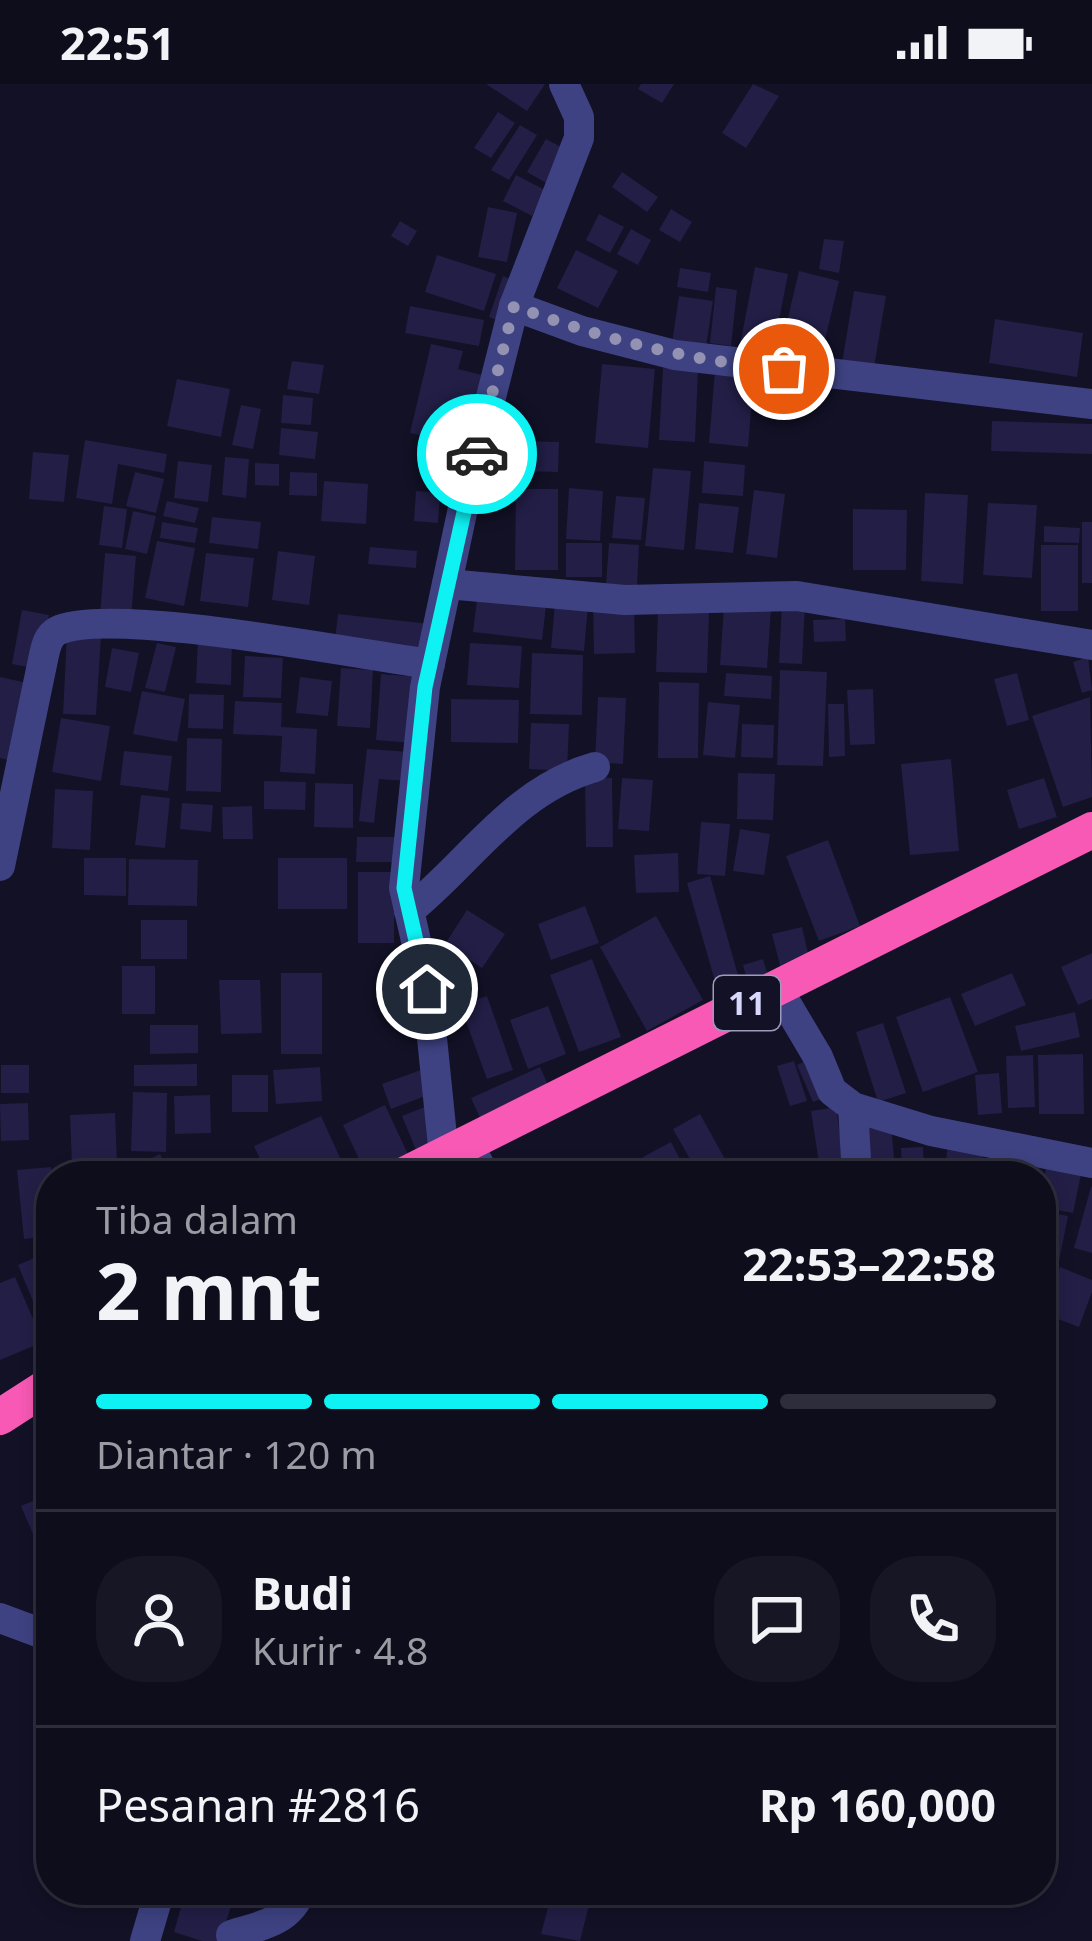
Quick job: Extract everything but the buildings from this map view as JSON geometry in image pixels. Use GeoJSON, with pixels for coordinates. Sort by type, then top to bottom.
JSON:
{"type":"FeatureCollection","features":[{"type":"Feature","properties":{"kind":"highway","name":"11"},"geometry":{"type":"LineString","coordinates":[[466,1159],[777,988],[1092,830]]}},
{"type":"Feature","properties":{"kind":"highway"},"geometry":{"type":"LineString","coordinates":[[0,1417],[36,1394]]}},
{"type":"Feature","properties":{"kind":"street"},"geometry":{"type":"LineString","coordinates":[[466,1159],[404,888],[430,664],[447,584],[514,306],[579,138],[579,117],[564,84]]}},
{"type":"Feature","properties":{"kind":"street"},"geometry":{"type":"LineString","coordinates":[[514,306],[582,331],[675,355],[1092,404]]}},
{"type":"Feature","properties":{"kind":"street"},"geometry":{"type":"LineString","coordinates":[[447,584],[625,600],[797,596],[1092,644]]}},
{"type":"Feature","properties":{"kind":"street"},"geometry":{"type":"LineString","coordinates":[[0,866],[44,655],[48,639],[57,631],[124,621],[430,664]]}},
{"type":"Feature","properties":{"kind":"street"},"geometry":{"type":"LineString","coordinates":[[409,911],[444,883],[514,808],[579,771],[595,767]]}},
{"type":"Feature","properties":{"kind":"street"},"geometry":{"type":"LineString","coordinates":[[777,988],[818,1057],[832,1091],[853,1107],[931,1131],[1092,1163]]}},
{"type":"Feature","properties":{"kind":"street"},"geometry":{"type":"LineString","coordinates":[[853,1107],[855,1161]]}},
{"type":"Feature","properties":{"kind":"street"},"geometry":{"type":"LineString","coordinates":[[0,1618],[36,1631]]}},
{"type":"Feature","properties":{"kind":"street"},"geometry":{"type":"LineString","coordinates":[[146,1941],[156,1905]]}},
{"type":"Feature","properties":{"kind":"street"},"geometry":{"type":"LineString","coordinates":[[231,1935],[284,1916],[294,1905]]}},
{"type":"Feature","properties":{"kind":"way so far"},"geometry":{"type":"LineString","coordinates":[[477,454],[514,306],[582,331],[675,355],[784,369]]}},
{"type":"Feature","properties":{"kind":"route"},"geometry":{"type":"LineString","coordinates":[[427,989],[404,888],[425,687],[477,454]]}}]}
